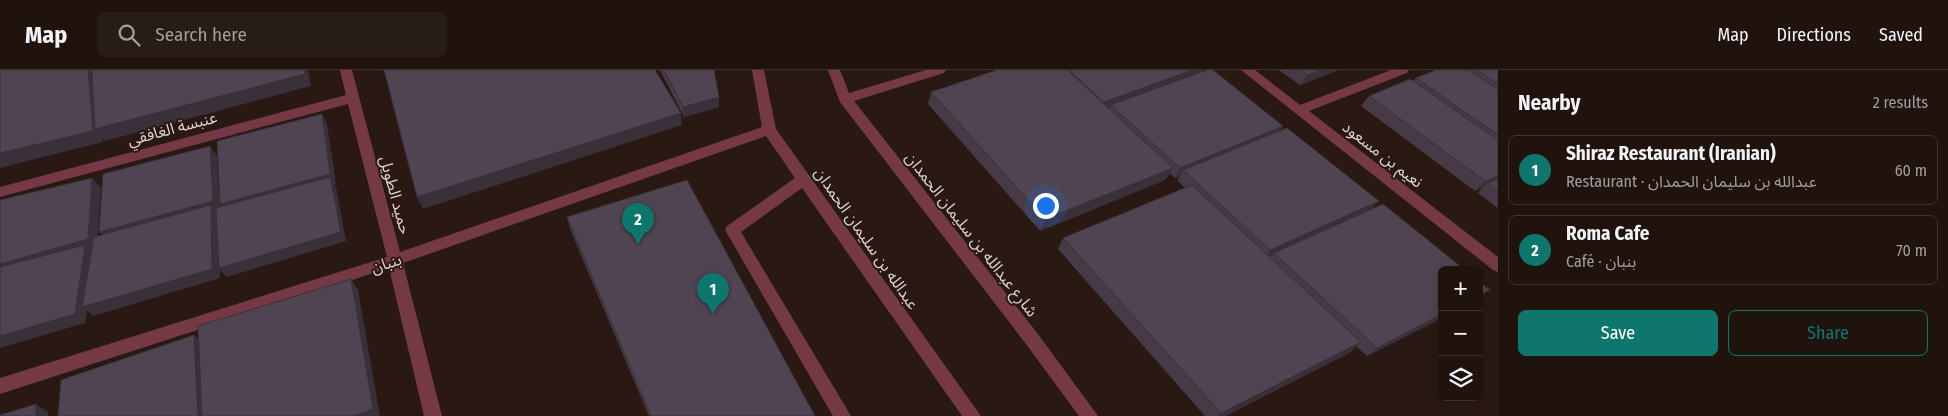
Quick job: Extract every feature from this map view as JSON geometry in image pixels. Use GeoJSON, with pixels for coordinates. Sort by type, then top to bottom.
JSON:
{"type":"FeatureCollection","features":[{"type":"Feature","properties":{"kind":"street","name":"حميد الطويل"},"geometry":{"type":"LineString","coordinates":[[346,70],[433,416]]}},
{"type":"Feature","properties":{"kind":"street","name":"عبدالله بن سليمان الحمدان"},"geometry":{"type":"LineString","coordinates":[[758,70],[769,130],[972,416]]}},
{"type":"Feature","properties":{"kind":"street","name":"شارع عبدالله بن سليمان الحمدان"},"geometry":{"type":"LineString","coordinates":[[834,70],[845,99],[1032,339],[1089,416]]}},
{"type":"Feature","properties":{"kind":"street"},"geometry":{"type":"LineString","coordinates":[[845,99],[940,70]]}},
{"type":"Feature","properties":{"kind":"street","name":"نعيم بن مسعود"},"geometry":{"type":"LineString","coordinates":[[1247,70],[1498,266]]}},
{"type":"Feature","properties":{"kind":"street"},"geometry":{"type":"LineString","coordinates":[[1299,110],[1402,70]]}},
{"type":"Feature","properties":{"kind":"street","name":"عنبسة الغافقي"},"geometry":{"type":"LineString","coordinates":[[0,192],[353,98]]}},
{"type":"Feature","properties":{"kind":"street","name":"بنبان"},"geometry":{"type":"LineString","coordinates":[[0,386],[395,260],[769,130]]}},
{"type":"Feature","properties":{"kind":"street"},"geometry":{"type":"LineString","coordinates":[[804,179],[732,230],[842,416]]}},
{"type":"Feature","properties":{"kind":"building"},"geometry":{"type":"Polygon","coordinates":[[[0,70],[88,70],[93,131],[0,153],[0,70]]]}},
{"type":"Feature","properties":{"kind":"building"},"geometry":{"type":"Polygon","coordinates":[[[92,70],[304,70],[305,74],[95,129],[92,70]]]}},
{"type":"Feature","properties":{"kind":"building"},"geometry":{"type":"Polygon","coordinates":[[[384,70],[655,70],[681,113],[417,197],[384,70]]]}},
{"type":"Feature","properties":{"kind":"building"},"geometry":{"type":"Polygon","coordinates":[[[664,70],[714,70],[719,97],[683,107],[664,70]]]}},
{"type":"Feature","properties":{"kind":"building"},"geometry":{"type":"Polygon","coordinates":[[[997,70],[1067,70],[1173,168],[1045,219],[931,92],[997,70]]]}},
{"type":"Feature","properties":{"kind":"building"},"geometry":{"type":"Polygon","coordinates":[[[1069,70],[1192,70],[1104,102],[1069,70]]]}},
{"type":"Feature","properties":{"kind":"building"},"geometry":{"type":"Polygon","coordinates":[[[1207,70],[1213,70],[1283,126],[1180,168],[1111,105],[1207,70]]]}},
{"type":"Feature","properties":{"kind":"building"},"geometry":{"type":"Polygon","coordinates":[[[1299,70],[1320,70],[1307,75],[1299,70]]]}},
{"type":"Feature","properties":{"kind":"building"},"geometry":{"type":"Polygon","coordinates":[[[1436,70],[1468,70],[1498,90],[1498,135],[1416,78],[1436,70]]]}},
{"type":"Feature","properties":{"kind":"building"},"geometry":{"type":"Polygon","coordinates":[[[1477,70],[1498,70],[1498,84],[1477,70]]]}},
{"type":"Feature","properties":{"kind":"building"},"geometry":{"type":"Polygon","coordinates":[[[1410,79],[1498,140],[1498,176],[1485,181],[1369,96],[1410,79]]]}},
{"type":"Feature","properties":{"kind":"building"},"geometry":{"type":"Polygon","coordinates":[[[322,114],[330,174],[220,204],[217,141],[322,114]]]}},
{"type":"Feature","properties":{"kind":"building"},"geometry":{"type":"Polygon","coordinates":[[[1287,128],[1379,201],[1270,250],[1183,170],[1287,128]]]}},
{"type":"Feature","properties":{"kind":"building"},"geometry":{"type":"Polygon","coordinates":[[[210,146],[213,201],[99,232],[103,174],[210,146]]]}},
{"type":"Feature","properties":{"kind":"building"},"geometry":{"type":"Polygon","coordinates":[[[330,177],[341,232],[219,268],[216,208],[330,177]]]}},
{"type":"Feature","properties":{"kind":"building"},"geometry":{"type":"Polygon","coordinates":[[[92,178],[88,239],[0,264],[0,200],[92,178]]]}},
{"type":"Feature","properties":{"kind":"building"},"geometry":{"type":"Polygon","coordinates":[[[1498,179],[1498,191],[1488,183],[1498,179]]]}},
{"type":"Feature","properties":{"kind":"building"},"geometry":{"type":"Polygon","coordinates":[[[687,180],[815,416],[651,416],[567,217],[687,180]]]}},
{"type":"Feature","properties":{"kind":"building"},"geometry":{"type":"Polygon","coordinates":[[[1192,185],[1361,342],[1221,413],[1063,238],[1192,185]]]}},
{"type":"Feature","properties":{"kind":"building"},"geometry":{"type":"Polygon","coordinates":[[[1383,204],[1460,266],[1438,266],[1438,316],[1377,348],[1274,253],[1383,204]]]}},
{"type":"Feature","properties":{"kind":"building"},"geometry":{"type":"Polygon","coordinates":[[[211,205],[212,269],[82,307],[94,237],[211,205]]]}},
{"type":"Feature","properties":{"kind":"building"},"geometry":{"type":"Polygon","coordinates":[[[85,245],[75,314],[0,336],[0,267],[85,245]]]}},
{"type":"Feature","properties":{"kind":"building"},"geometry":{"type":"Polygon","coordinates":[[[351,279],[373,409],[353,416],[202,416],[198,326],[351,279]]]}},
{"type":"Feature","properties":{"kind":"building"},"geometry":{"type":"Polygon","coordinates":[[[1483,284],[1490,290],[1483,293],[1483,284]]]}},
{"type":"Feature","properties":{"kind":"building"},"geometry":{"type":"Polygon","coordinates":[[[194,335],[198,416],[58,416],[61,380],[194,335]]]}},
{"type":"Feature","properties":{"kind":"building"},"geometry":{"type":"Polygon","coordinates":[[[36,404],[36,416],[0,416],[0,415],[36,404]]]}},
{"type":"Feature","properties":{"kind":"place","name":"Roma Cafe"},"geometry":{"type":"Point","coordinates":[638,244]}},
{"type":"Feature","properties":{"kind":"place","name":"Shiraz Restaurant (Iranian)"},"geometry":{"type":"Point","coordinates":[713,314]}}]}
